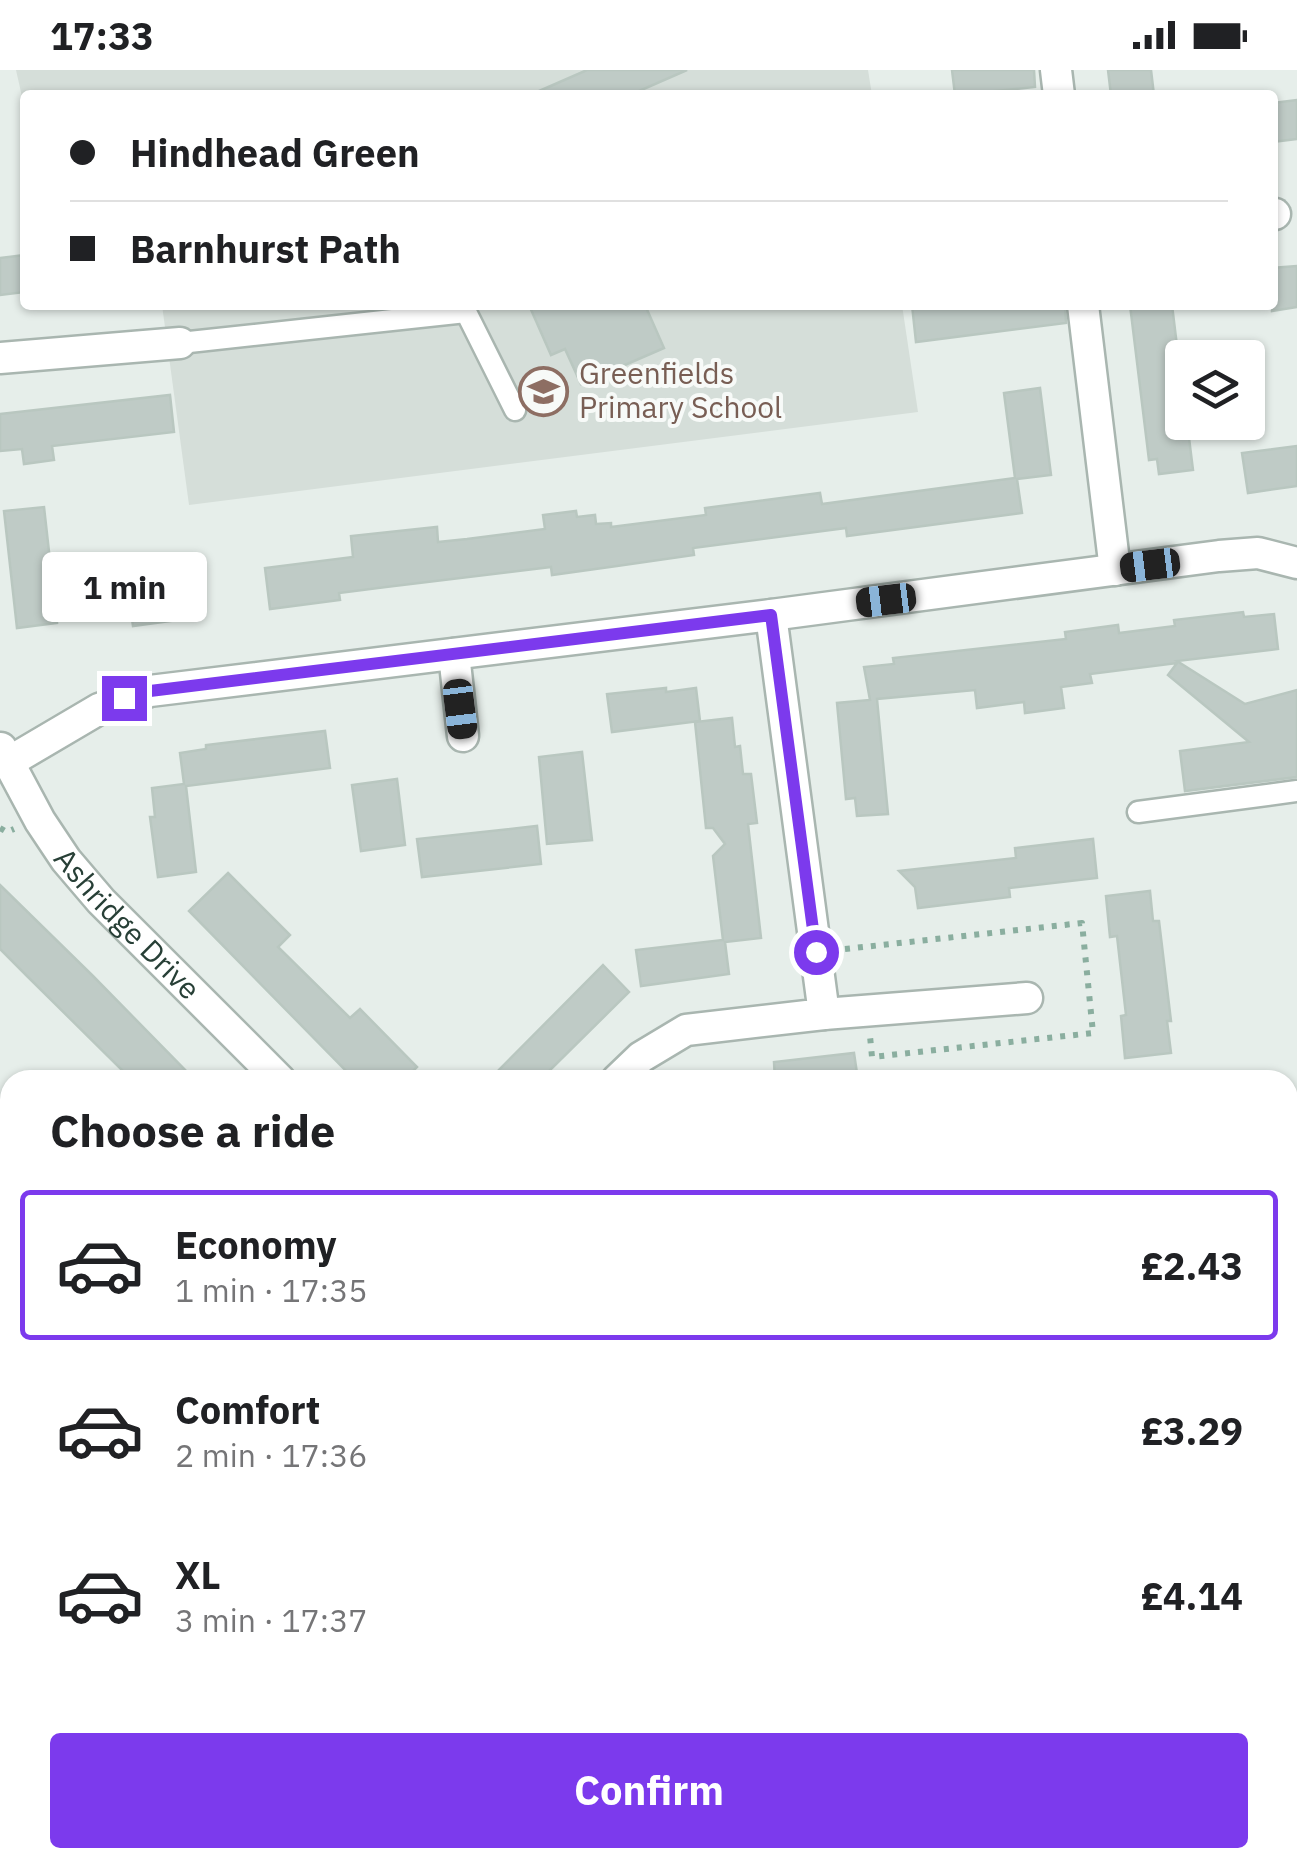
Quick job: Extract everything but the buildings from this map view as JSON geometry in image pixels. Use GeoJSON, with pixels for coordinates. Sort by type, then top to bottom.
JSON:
{"type":"FeatureCollection","features":[{"type":"Feature","properties":{"kind":"street"},"geometry":{"type":"LineString","coordinates":[[1084,310],[1115,570]]}},
{"type":"Feature","properties":{"kind":"street"},"geometry":{"type":"LineString","coordinates":[[0,358],[180,343]]}},
{"type":"Feature","properties":{"kind":"street"},"geometry":{"type":"LineString","coordinates":[[4,753],[99,709],[150,691],[1258,553],[1297,563]]}},
{"type":"Feature","properties":{"kind":"street"},"geometry":{"type":"LineString","coordinates":[[771,615],[824,1014]]}},
{"type":"Feature","properties":{"kind":"street"},"geometry":{"type":"LineString","coordinates":[[454,654],[464,736]]}},
{"type":"Feature","properties":{"kind":"street","name":"Ashridge Drive"},"geometry":{"type":"LineString","coordinates":[[4,753],[40,821],[101,901],[270,1070]]}},
{"type":"Feature","properties":{"kind":"street"},"geometry":{"type":"LineString","coordinates":[[627,1070],[641,1056],[686,1030],[824,1014],[1027,998]]}},
{"type":"Feature","properties":{"kind":"lane"},"geometry":{"type":"LineString","coordinates":[[180,343],[466,312],[515,410]]}},
{"type":"Feature","properties":{"kind":"lane"},"geometry":{"type":"LineString","coordinates":[[1138,812],[1297,792]]}},
{"type":"Feature","properties":{"kind":"shaded area"},"geometry":{"type":"Polygon","coordinates":[[[16,70],[868,70],[871,90],[20,90],[16,70]]]}},
{"type":"Feature","properties":{"kind":"shaded area","name":"Greenfields Primary School"},"geometry":{"type":"Polygon","coordinates":[[[163,310],[903,310],[918,412],[189,505],[163,310]]]}},
{"type":"Feature","properties":{"kind":"place","name":"Greenfields Primary School"},"geometry":{"type":"Point","coordinates":[544,391]}},
{"type":"Feature","properties":{"kind":"route"},"geometry":{"type":"LineString","coordinates":[[124,698],[150,691],[771,615],[816,952]]}}]}
